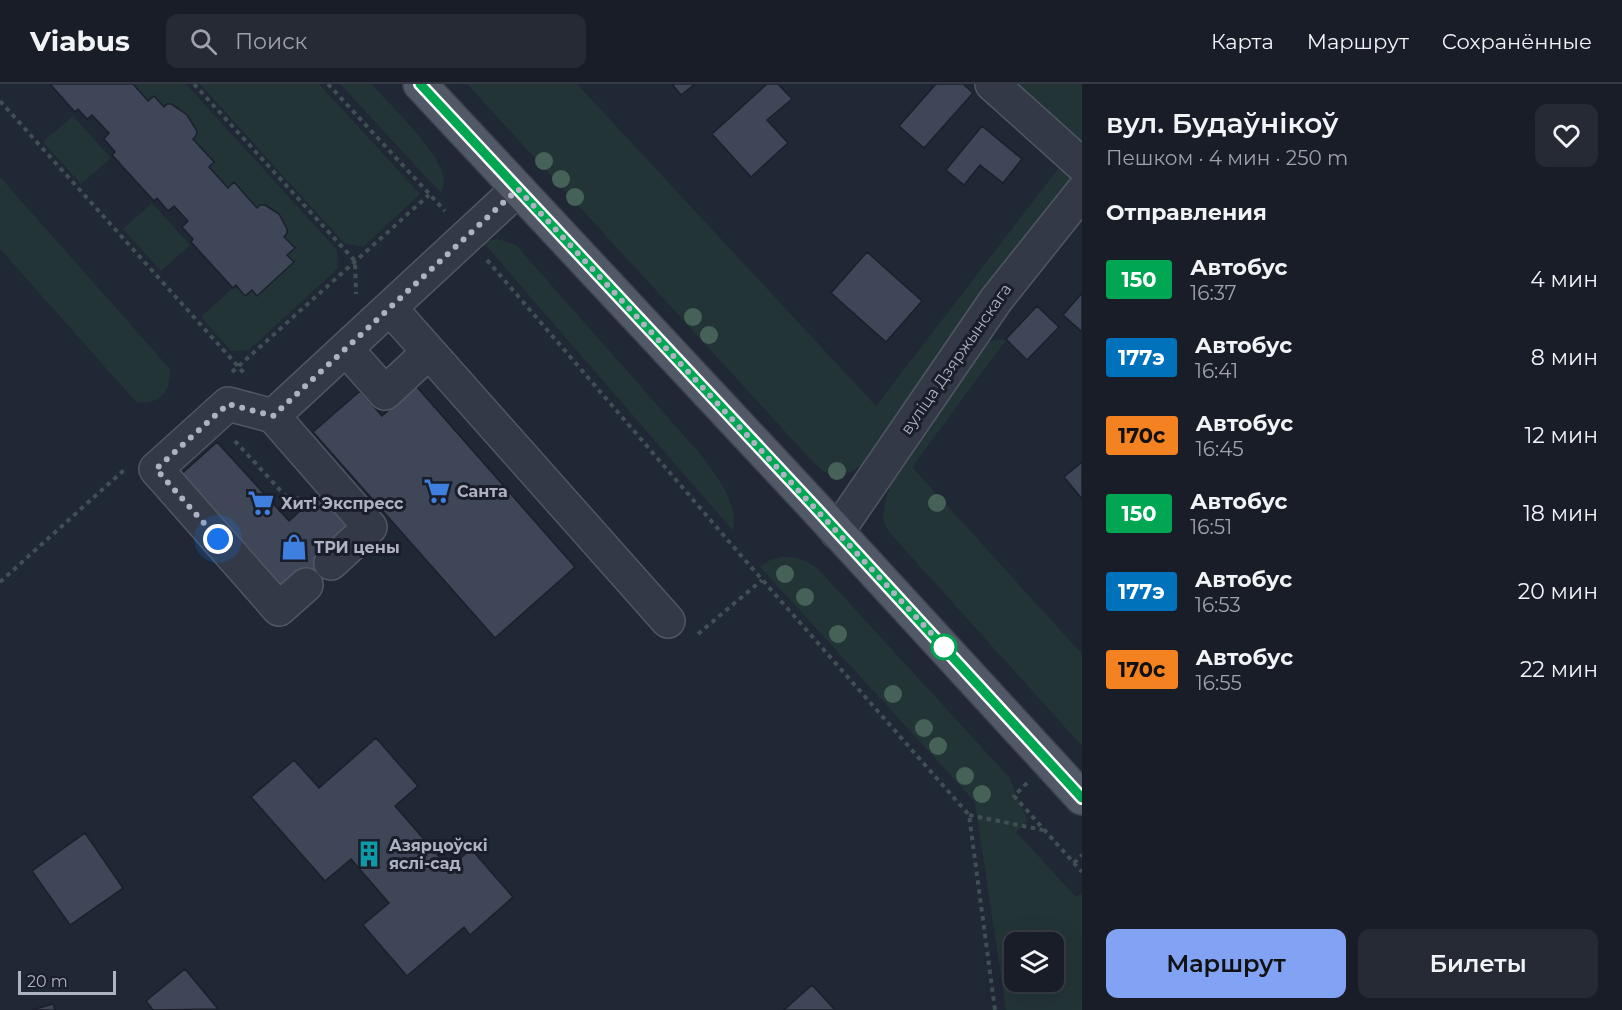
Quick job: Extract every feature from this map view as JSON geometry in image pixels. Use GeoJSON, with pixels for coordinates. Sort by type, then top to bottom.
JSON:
{"type":"FeatureCollection","features":[{"type":"Feature","properties":{"kind":"main road"},"geometry":{"type":"LineString","coordinates":[[420,84],[1082,798]]}},
{"type":"Feature","properties":{"kind":"street"},"geometry":{"type":"LineString","coordinates":[[992,84],[1082,165]]}},
{"type":"Feature","properties":{"kind":"street"},"geometry":{"type":"LineString","coordinates":[[273,416],[518,189]]}},
{"type":"Feature","properties":{"kind":"street","name":"вуліца Дзяржынскага"},"geometry":{"type":"LineString","coordinates":[[837,532],[996,300],[1082,192]]}},
{"type":"Feature","properties":{"kind":"street"},"geometry":{"type":"LineString","coordinates":[[390,308],[668,621]]}},
{"type":"Feature","properties":{"kind":"street"},"geometry":{"type":"LineString","coordinates":[[346,349],[385,393],[429,352]]}},
{"type":"Feature","properties":{"kind":"street"},"geometry":{"type":"LineString","coordinates":[[306,585],[279,609],[156,469],[228,404],[273,416],[370,527],[331,562]]}},
{"type":"Feature","properties":{"kind":"path"},"geometry":{"type":"LineString","coordinates":[[194,84],[355,261],[357,299]]}},
{"type":"Feature","properties":{"kind":"path"},"geometry":{"type":"LineString","coordinates":[[328,84],[449,215],[750,566],[969,815],[995,1010]]}},
{"type":"Feature","properties":{"kind":"path"},"geometry":{"type":"LineString","coordinates":[[0,101],[238,366]]}},
{"type":"Feature","properties":{"kind":"path"},"geometry":{"type":"LineString","coordinates":[[233,438],[292,503],[304,492]]}},
{"type":"Feature","properties":{"kind":"path"},"geometry":{"type":"LineString","coordinates":[[969,815],[1044,830],[1082,872]]}},
{"type":"Feature","properties":{"kind":"path"},"geometry":{"type":"LineString","coordinates":[[1074,863],[1082,855]]}},
{"type":"Feature","properties":{"kind":"shaded area"},"geometry":{"type":"Polygon","coordinates":[[[133,84],[186,84],[337,250],[338,268],[249,350],[231,351],[201,317],[236,285],[245,295],[251,289],[257,295],[293,262],[287,255],[294,248],[284,236],[287,229],[280,216],[273,210],[260,205],[257,208],[234,183],[228,188],[209,167],[192,139],[196,131],[179,108],[174,105],[164,107],[154,96],[148,101],[133,84]]]}},
{"type":"Feature","properties":{"kind":"shaded area"},"geometry":{"type":"Polygon","coordinates":[[[200,84],[319,84],[420,194],[363,247],[344,243],[200,84]]]}},
{"type":"Feature","properties":{"kind":"shaded area"},"geometry":{"type":"Polygon","coordinates":[[[340,84],[371,84],[401,115],[433,154],[439,165],[444,180],[441,193],[340,84]]]}},
{"type":"Feature","properties":{"kind":"shaded area"},"geometry":{"type":"Polygon","coordinates":[[[467,84],[577,84],[876,406],[1064,161],[1076,177],[865,462],[847,473],[832,475],[814,463],[467,84]]]}},
{"type":"Feature","properties":{"kind":"shaded area"},"geometry":{"type":"Polygon","coordinates":[[[1010,84],[1082,84],[1082,149],[1010,84]]]}},
{"type":"Feature","properties":{"kind":"shaded area"},"geometry":{"type":"Polygon","coordinates":[[[73,116],[111,158],[81,184],[43,142],[73,116]]]}},
{"type":"Feature","properties":{"kind":"shaded area"},"geometry":{"type":"Polygon","coordinates":[[[0,177],[170,369],[166,391],[162,396],[151,402],[136,402],[0,249],[0,177]]]}},
{"type":"Feature","properties":{"kind":"shaded area"},"geometry":{"type":"Polygon","coordinates":[[[152,203],[190,245],[161,271],[123,229],[152,203]]]}},
{"type":"Feature","properties":{"kind":"shaded area"},"geometry":{"type":"Polygon","coordinates":[[[498,239],[516,245],[702,456],[726,491],[733,511],[733,531],[482,241],[498,239]]]}},
{"type":"Feature","properties":{"kind":"shaded area"},"geometry":{"type":"Polygon","coordinates":[[[1006,340],[912,467],[1082,654],[1082,746],[889,532],[883,519],[886,498],[893,478],[985,343],[1006,340]]]}},
{"type":"Feature","properties":{"kind":"shaded area"},"geometry":{"type":"Polygon","coordinates":[[[782,557],[798,558],[819,570],[1009,777],[1028,821],[1016,832],[1076,897],[1082,893],[1082,1010],[1006,1010],[975,802],[760,567],[770,560],[782,557]]]}},
{"type":"Feature","properties":{"kind":"building"},"geometry":{"type":"Polygon","coordinates":[[[50,84],[133,84],[148,101],[154,96],[164,107],[171,104],[187,115],[197,131],[193,139],[214,162],[209,167],[228,188],[234,182],[257,208],[265,205],[279,214],[287,229],[284,237],[295,248],[287,255],[294,262],[257,296],[252,290],[245,296],[236,285],[233,288],[191,242],[193,239],[182,227],[188,221],[174,206],[168,211],[157,198],[154,201],[112,155],[115,152],[104,139],[109,133],[92,115],[87,119],[78,109],[75,112],[50,84]]]}},
{"type":"Feature","properties":{"kind":"building"},"geometry":{"type":"Polygon","coordinates":[[[672,84],[695,84],[681,95],[672,84]]]}},
{"type":"Feature","properties":{"kind":"building"},"geometry":{"type":"Polygon","coordinates":[[[767,84],[778,84],[792,99],[767,120],[788,143],[751,177],[712,134],[767,84]]]}},
{"type":"Feature","properties":{"kind":"building"},"geometry":{"type":"Polygon","coordinates":[[[936,84],[963,84],[973,93],[924,148],[899,126],[936,84]]]}},
{"type":"Feature","properties":{"kind":"building"},"geometry":{"type":"Polygon","coordinates":[[[982,126],[1022,159],[1003,183],[980,165],[964,185],[946,170],[982,126]]]}},
{"type":"Feature","properties":{"kind":"building"},"geometry":{"type":"Polygon","coordinates":[[[867,252],[922,301],[886,342],[831,293],[867,252]]]}},
{"type":"Feature","properties":{"kind":"building"},"geometry":{"type":"Polygon","coordinates":[[[1082,293],[1082,332],[1063,315],[1082,293]]]}},
{"type":"Feature","properties":{"kind":"building"},"geometry":{"type":"Polygon","coordinates":[[[1037,306],[1059,327],[1027,360],[1006,339],[1037,306]]]}},
{"type":"Feature","properties":{"kind":"building","name":"Санта"},"geometry":{"type":"Polygon","coordinates":[[[416,386],[575,567],[495,638],[313,432],[360,391],[382,416],[416,386]]]}},
{"type":"Feature","properties":{"kind":"building"},"geometry":{"type":"Polygon","coordinates":[[[217,442],[289,521],[321,492],[353,528],[330,575],[317,587],[281,593],[178,477],[217,442]]]}},
{"type":"Feature","properties":{"kind":"building"},"geometry":{"type":"Polygon","coordinates":[[[1082,462],[1082,499],[1064,477],[1082,462]]]}},
{"type":"Feature","properties":{"kind":"building","name":"Азярцоўскі яслі-сад"},"geometry":{"type":"Polygon","coordinates":[[[376,738],[418,786],[395,806],[449,868],[471,849],[513,897],[470,935],[464,927],[407,976],[363,925],[389,903],[351,859],[325,881],[251,797],[294,760],[319,788],[376,738]]]}},
{"type":"Feature","properties":{"kind":"building"},"geometry":{"type":"Polygon","coordinates":[[[85,833],[123,888],[70,925],[32,871],[85,833]]]}},
{"type":"Feature","properties":{"kind":"building"},"geometry":{"type":"Polygon","coordinates":[[[185,969],[218,1009],[153,1010],[146,1001],[185,969]]]}},
{"type":"Feature","properties":{"kind":"building"},"geometry":{"type":"Polygon","coordinates":[[[812,985],[835,1010],[784,1010],[812,985]]]}},
{"type":"Feature","properties":{"kind":"building"},"geometry":{"type":"Polygon","coordinates":[[[53,1004],[55,1010],[32,1010],[53,1004]]]}},
{"type":"Feature","properties":{"kind":"bus line","name":"150"},"geometry":{"type":"LineString","coordinates":[[420,84],[812,504],[1082,798]]}},
{"type":"Feature","properties":{"kind":"place","name":"Санта"},"geometry":{"type":"Point","coordinates":[437,491]}},
{"type":"Feature","properties":{"kind":"place","name":"Хит! Экспресс"},"geometry":{"type":"Point","coordinates":[261,503]}},
{"type":"Feature","properties":{"kind":"place","name":"ТРИ цены"},"geometry":{"type":"Point","coordinates":[294,547]}},
{"type":"Feature","properties":{"kind":"place","name":"Азярцоўскі яслі-сад"},"geometry":{"type":"Point","coordinates":[369,854]}},
{"type":"Feature","properties":{"kind":"route"},"geometry":{"type":"LineString","coordinates":[[218,539],[156,469],[228,404],[273,416],[518,189],[944,647]]}}]}
